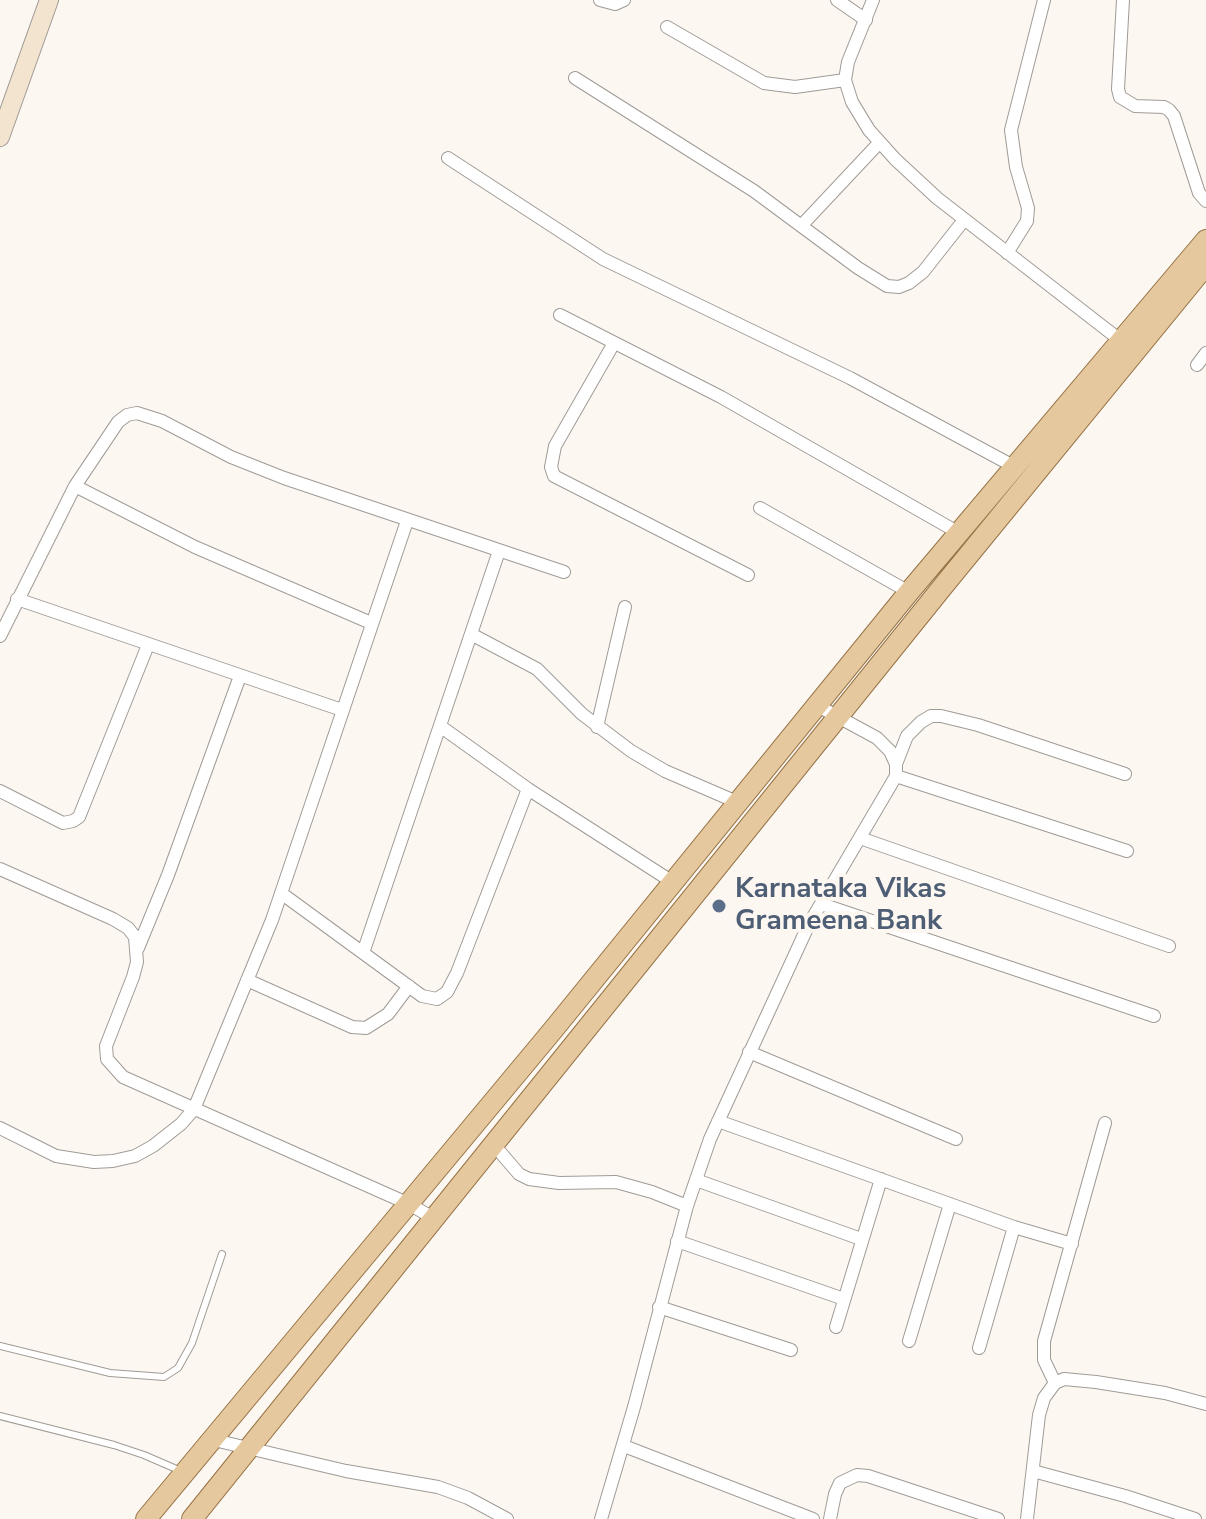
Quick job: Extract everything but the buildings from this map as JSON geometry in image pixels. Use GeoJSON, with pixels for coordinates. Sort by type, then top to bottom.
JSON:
{"type":"FeatureCollection","features":[{"type":"Feature","properties":{"kind":"main road"},"geometry":{"type":"LineString","coordinates":[[146,1519],[409,1204],[909,592],[1206,240]]}},
{"type":"Feature","properties":{"kind":"main road"},"geometry":{"type":"LineString","coordinates":[[192,1519],[1206,265]]}},
{"type":"Feature","properties":{"kind":"street"},"geometry":{"type":"LineString","coordinates":[[0,137],[49,0]]}},
{"type":"Feature","properties":{"kind":"street"},"geometry":{"type":"LineString","coordinates":[[600,0],[615,4],[624,0]]}},
{"type":"Feature","properties":{"kind":"street"},"geometry":{"type":"LineString","coordinates":[[837,0],[866,20]]}},
{"type":"Feature","properties":{"kind":"street"},"geometry":{"type":"LineString","coordinates":[[873,0],[848,62],[845,80],[852,102],[879,143],[964,220],[1120,340]]}},
{"type":"Feature","properties":{"kind":"street"},"geometry":{"type":"LineString","coordinates":[[1007,253],[1027,221],[1028,208],[1016,167],[1011,130],[1044,0]]}},
{"type":"Feature","properties":{"kind":"street"},"geometry":{"type":"LineString","coordinates":[[1123,0],[1120,97],[1135,106],[1169,110],[1196,185],[1206,201]]}},
{"type":"Feature","properties":{"kind":"street"},"geometry":{"type":"LineString","coordinates":[[667,27],[764,83],[795,87],[845,80]]}},
{"type":"Feature","properties":{"kind":"street"},"geometry":{"type":"LineString","coordinates":[[575,78],[701,156],[887,286],[899,287],[923,272],[964,220]]}},
{"type":"Feature","properties":{"kind":"street"},"geometry":{"type":"LineString","coordinates":[[801,226],[879,143]]}},
{"type":"Feature","properties":{"kind":"street"},"geometry":{"type":"LineString","coordinates":[[448,158],[603,259],[850,378],[1015,467]]}},
{"type":"Feature","properties":{"kind":"street"},"geometry":{"type":"LineString","coordinates":[[560,315],[721,397],[959,533]]}},
{"type":"Feature","properties":{"kind":"street"},"geometry":{"type":"LineString","coordinates":[[614,343],[555,446],[551,467],[554,476],[748,575]]}},
{"type":"Feature","properties":{"kind":"street"},"geometry":{"type":"LineString","coordinates":[[1197,365],[1206,353]]}},
{"type":"Feature","properties":{"kind":"street"},"geometry":{"type":"LineString","coordinates":[[0,636],[75,486],[118,422],[127,415],[137,413],[162,421],[231,457],[271,473],[564,572]]}},
{"type":"Feature","properties":{"kind":"street"},"geometry":{"type":"LineString","coordinates":[[75,486],[195,547],[371,623]]}},
{"type":"Feature","properties":{"kind":"street"},"geometry":{"type":"LineString","coordinates":[[760,508],[909,592]]}},
{"type":"Feature","properties":{"kind":"street"},"geometry":{"type":"LineString","coordinates":[[0,1128],[56,1156],[94,1162],[113,1161],[135,1156],[153,1146],[181,1124],[194,1109],[281,893],[407,521]]}},
{"type":"Feature","properties":{"kind":"street"},"geometry":{"type":"LineString","coordinates":[[363,953],[499,551]]}},
{"type":"Feature","properties":{"kind":"street"},"geometry":{"type":"LineString","coordinates":[[17,599],[342,710]]}},
{"type":"Feature","properties":{"kind":"street"},"geometry":{"type":"LineString","coordinates":[[597,727],[625,607]]}},
{"type":"Feature","properties":{"kind":"street"},"geometry":{"type":"LineString","coordinates":[[471,634],[537,669],[597,727],[631,751],[665,771],[739,803]]}},
{"type":"Feature","properties":{"kind":"street"},"geometry":{"type":"LineString","coordinates":[[0,791],[63,823],[79,817],[148,645]]}},
{"type":"Feature","properties":{"kind":"street"},"geometry":{"type":"LineString","coordinates":[[240,676],[137,951],[133,977],[106,1046],[107,1059],[123,1077],[409,1204],[435,1219]]}},
{"type":"Feature","properties":{"kind":"street"},"geometry":{"type":"LineString","coordinates":[[818,706],[877,738],[890,751],[896,770]]}},
{"type":"Feature","properties":{"kind":"street"},"geometry":{"type":"LineString","coordinates":[[601,1519],[624,1446],[687,1206],[718,1121],[821,904],[896,770],[907,736],[931,716],[941,716],[978,725],[1125,774]]}},
{"type":"Feature","properties":{"kind":"street"},"geometry":{"type":"LineString","coordinates":[[440,726],[528,789],[671,881]]}},
{"type":"Feature","properties":{"kind":"street"},"geometry":{"type":"LineString","coordinates":[[896,770],[1127,851]]}},
{"type":"Feature","properties":{"kind":"street"},"geometry":{"type":"LineString","coordinates":[[281,893],[422,996],[437,999],[447,992],[528,789]]}},
{"type":"Feature","properties":{"kind":"street"},"geometry":{"type":"LineString","coordinates":[[860,838],[1169,946]]}},
{"type":"Feature","properties":{"kind":"street"},"geometry":{"type":"LineString","coordinates":[[0,869],[128,928],[135,937],[137,951]]}},
{"type":"Feature","properties":{"kind":"street"},"geometry":{"type":"LineString","coordinates":[[821,904],[1154,1016]]}},
{"type":"Feature","properties":{"kind":"street"},"geometry":{"type":"LineString","coordinates":[[247,980],[352,1027],[366,1028],[388,1014],[409,986]]}},
{"type":"Feature","properties":{"kind":"street"},"geometry":{"type":"LineString","coordinates":[[749,1052],[956,1139]]}},
{"type":"Feature","properties":{"kind":"street"},"geometry":{"type":"LineString","coordinates":[[718,1121],[1014,1227],[1072,1244]]}},
{"type":"Feature","properties":{"kind":"street"},"geometry":{"type":"LineString","coordinates":[[1055,1383],[1044,1360],[1044,1341],[1105,1123]]}},
{"type":"Feature","properties":{"kind":"street"},"geometry":{"type":"LineString","coordinates":[[494,1145],[519,1174],[529,1179],[559,1183],[616,1182],[687,1206]]}},
{"type":"Feature","properties":{"kind":"street"},"geometry":{"type":"LineString","coordinates":[[836,1327],[881,1179]]}},
{"type":"Feature","properties":{"kind":"street"},"geometry":{"type":"LineString","coordinates":[[696,1180],[861,1239]]}},
{"type":"Feature","properties":{"kind":"street"},"geometry":{"type":"LineString","coordinates":[[909,1341],[950,1204]]}},
{"type":"Feature","properties":{"kind":"street"},"geometry":{"type":"LineString","coordinates":[[979,1348],[1014,1227]]}},
{"type":"Feature","properties":{"kind":"street"},"geometry":{"type":"LineString","coordinates":[[677,1241],[844,1299]]}},
{"type":"Feature","properties":{"kind":"street"},"geometry":{"type":"LineString","coordinates":[[659,1307],[791,1350]]}},
{"type":"Feature","properties":{"kind":"street"},"geometry":{"type":"LineString","coordinates":[[1027,1519],[1039,1415],[1044,1398],[1055,1383],[1064,1379],[1096,1382],[1165,1393],[1206,1404]]}},
{"type":"Feature","properties":{"kind":"street"},"geometry":{"type":"LineString","coordinates":[[214,1440],[346,1471],[438,1487],[468,1498],[507,1519]]}},
{"type":"Feature","properties":{"kind":"street"},"geometry":{"type":"LineString","coordinates":[[624,1446],[813,1519]]}},
{"type":"Feature","properties":{"kind":"street"},"geometry":{"type":"LineString","coordinates":[[1033,1471],[1195,1519]]}},
{"type":"Feature","properties":{"kind":"street"},"geometry":{"type":"LineString","coordinates":[[830,1519],[840,1483],[857,1475],[998,1519]]}},
{"type":"Feature","properties":{"kind":"lane"},"geometry":{"type":"LineString","coordinates":[[0,1346],[110,1373],[164,1377],[178,1368],[192,1343],[222,1254]]}},
{"type":"Feature","properties":{"kind":"lane"},"geometry":{"type":"LineString","coordinates":[[0,1416],[114,1445],[184,1473]]}},
{"type":"Feature","properties":{"kind":"place","name":"Karnataka Vikas Grameena Bank"},"geometry":{"type":"Point","coordinates":[719,906]}}]}
